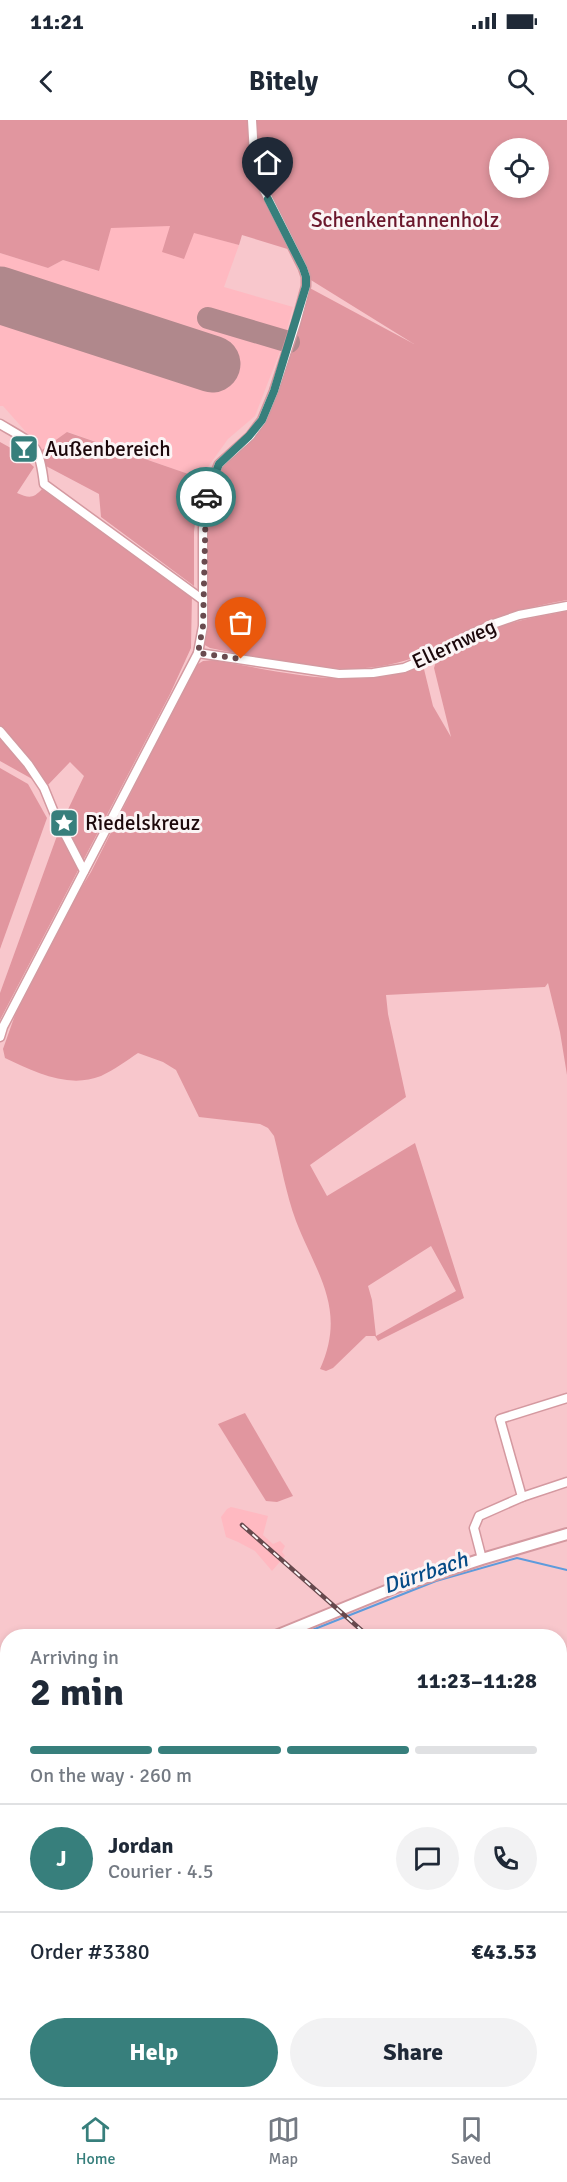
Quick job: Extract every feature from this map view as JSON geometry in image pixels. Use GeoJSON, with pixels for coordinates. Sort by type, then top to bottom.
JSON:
{"type":"FeatureCollection","features":[{"type":"Feature","properties":{"kind":"street"},"geometry":{"type":"LineString","coordinates":[[0,1037],[3,1027],[198,653],[203,626],[206,495],[219,464],[249,436],[262,420],[274,391],[306,286],[303,268],[255,172],[252,120]]}},
{"type":"Feature","properties":{"kind":"street"},"geometry":{"type":"LineString","coordinates":[[0,424],[32,444],[40,457],[44,484],[203,600]]}},
{"type":"Feature","properties":{"kind":"street","name":"Ellernweg"},"geometry":{"type":"LineString","coordinates":[[198,653],[339,674],[373,672],[404,668],[451,648],[467,636],[493,624],[519,615],[567,606]]}},
{"type":"Feature","properties":{"kind":"street"},"geometry":{"type":"LineString","coordinates":[[0,731],[45,788],[55,815],[84,872]]}},
{"type":"Feature","properties":{"kind":"street"},"geometry":{"type":"LineString","coordinates":[[522,1497],[500,1419],[567,1398]]}},
{"type":"Feature","properties":{"kind":"street"},"geometry":{"type":"LineString","coordinates":[[482,1559],[474,1528],[476,1520],[522,1497],[567,1482]]}},
{"type":"Feature","properties":{"kind":"street"},"geometry":{"type":"LineString","coordinates":[[293,1629],[396,1587],[567,1534]]}},
{"type":"Feature","properties":{"kind":"shaded area"},"geometry":{"type":"Polygon","coordinates":[[[170,226],[239,245],[224,287],[293,307],[284,341],[255,416],[228,439],[200,478],[68,432],[42,450],[3,406],[0,406],[0,253],[48,268],[63,260],[98,271],[111,227],[170,226]]]}},
{"type":"Feature","properties":{"kind":"shaded area"},"geometry":{"type":"Polygon","coordinates":[[[231,1507],[268,1516],[263,1535],[273,1544],[280,1541],[285,1546],[282,1552],[285,1556],[272,1571],[255,1551],[226,1537],[221,1517],[231,1507]]]}},
{"type":"Feature","properties":{"kind":"green space","name":"Schenkentannenholz"},"geometry":{"type":"Polygon","coordinates":[[[0,120],[567,120],[567,600],[508,614],[467,631],[413,658],[388,665],[337,669],[312,667],[210,648],[203,644],[210,489],[219,464],[262,420],[306,286],[414,344],[306,277],[294,251],[242,235],[239,245],[194,233],[184,259],[162,252],[170,226],[111,228],[99,271],[63,260],[48,268],[0,253],[0,120]]]}},
{"type":"Feature","properties":{"kind":"green space"},"geometry":{"type":"Polygon","coordinates":[[[67,432],[200,478],[194,532],[194,586],[101,517],[99,494],[46,466],[42,450],[67,432]]]}},
{"type":"Feature","properties":{"kind":"green space"},"geometry":{"type":"Polygon","coordinates":[[[0,442],[18,452],[34,467],[17,493],[31,497],[42,489],[192,593],[191,648],[170,694],[0,1020],[0,993],[62,822],[84,776],[70,762],[45,788],[46,801],[34,780],[0,761],[0,442]]]}},
{"type":"Feature","properties":{"kind":"green space"},"geometry":{"type":"Polygon","coordinates":[[[567,611],[567,1075],[560,1032],[548,983],[545,987],[386,995],[406,1097],[310,1165],[327,1196],[415,1143],[464,1298],[378,1341],[375,1336],[366,1336],[333,1368],[326,1371],[320,1369],[328,1348],[331,1328],[326,1293],[296,1221],[286,1190],[274,1136],[268,1128],[260,1124],[199,1117],[176,1070],[163,1062],[138,1053],[101,1076],[76,1081],[52,1077],[28,1069],[5,1058],[3,1049],[15,1015],[91,872],[195,666],[203,661],[213,660],[280,672],[347,679],[392,675],[423,665],[433,706],[451,737],[434,668],[438,655],[493,629],[567,611]],[[431,1246],[368,1286],[376,1336],[456,1291],[431,1246]]]}},
{"type":"Feature","properties":{"kind":"green space"},"geometry":{"type":"Polygon","coordinates":[[[0,768],[28,784],[47,818],[0,949],[0,768]]]}},
{"type":"Feature","properties":{"kind":"green space"},"geometry":{"type":"Polygon","coordinates":[[[245,1413],[293,1496],[277,1502],[266,1501],[218,1424],[245,1413]]]}},
{"type":"Feature","properties":{"kind":"waterway","name":"Dürrbach"},"geometry":{"type":"LineString","coordinates":[[315,1629],[436,1581],[517,1558],[567,1570]]}},
{"type":"Feature","properties":{"kind":"taxiway"},"geometry":{"type":"LineString","coordinates":[[208,318],[289,342]]}},
{"type":"Feature","properties":{"kind":"taxiway"},"geometry":{"type":"LineString","coordinates":[[176,353],[181,338]]}},
{"type":"Feature","properties":{"kind":"runway"},"geometry":{"type":"LineString","coordinates":[[0,295],[212,364]]}},
{"type":"Feature","properties":{"kind":"railway"},"geometry":{"type":"LineString","coordinates":[[242,1525],[360,1629]]}},
{"type":"Feature","properties":{"kind":"way so far"},"geometry":{"type":"LineString","coordinates":[[206,497],[203,528],[203,626],[198,653],[241,659]]}},
{"type":"Feature","properties":{"kind":"place","name":"Außenbereich"},"geometry":{"type":"Point","coordinates":[24,449]}},
{"type":"Feature","properties":{"kind":"place","name":"Riedelskreuz"},"geometry":{"type":"Point","coordinates":[64,823]}},
{"type":"Feature","properties":{"kind":"route"},"geometry":{"type":"LineString","coordinates":[[206,497],[219,464],[249,436],[262,420],[274,391],[306,286],[303,268],[268,199]]}}]}
